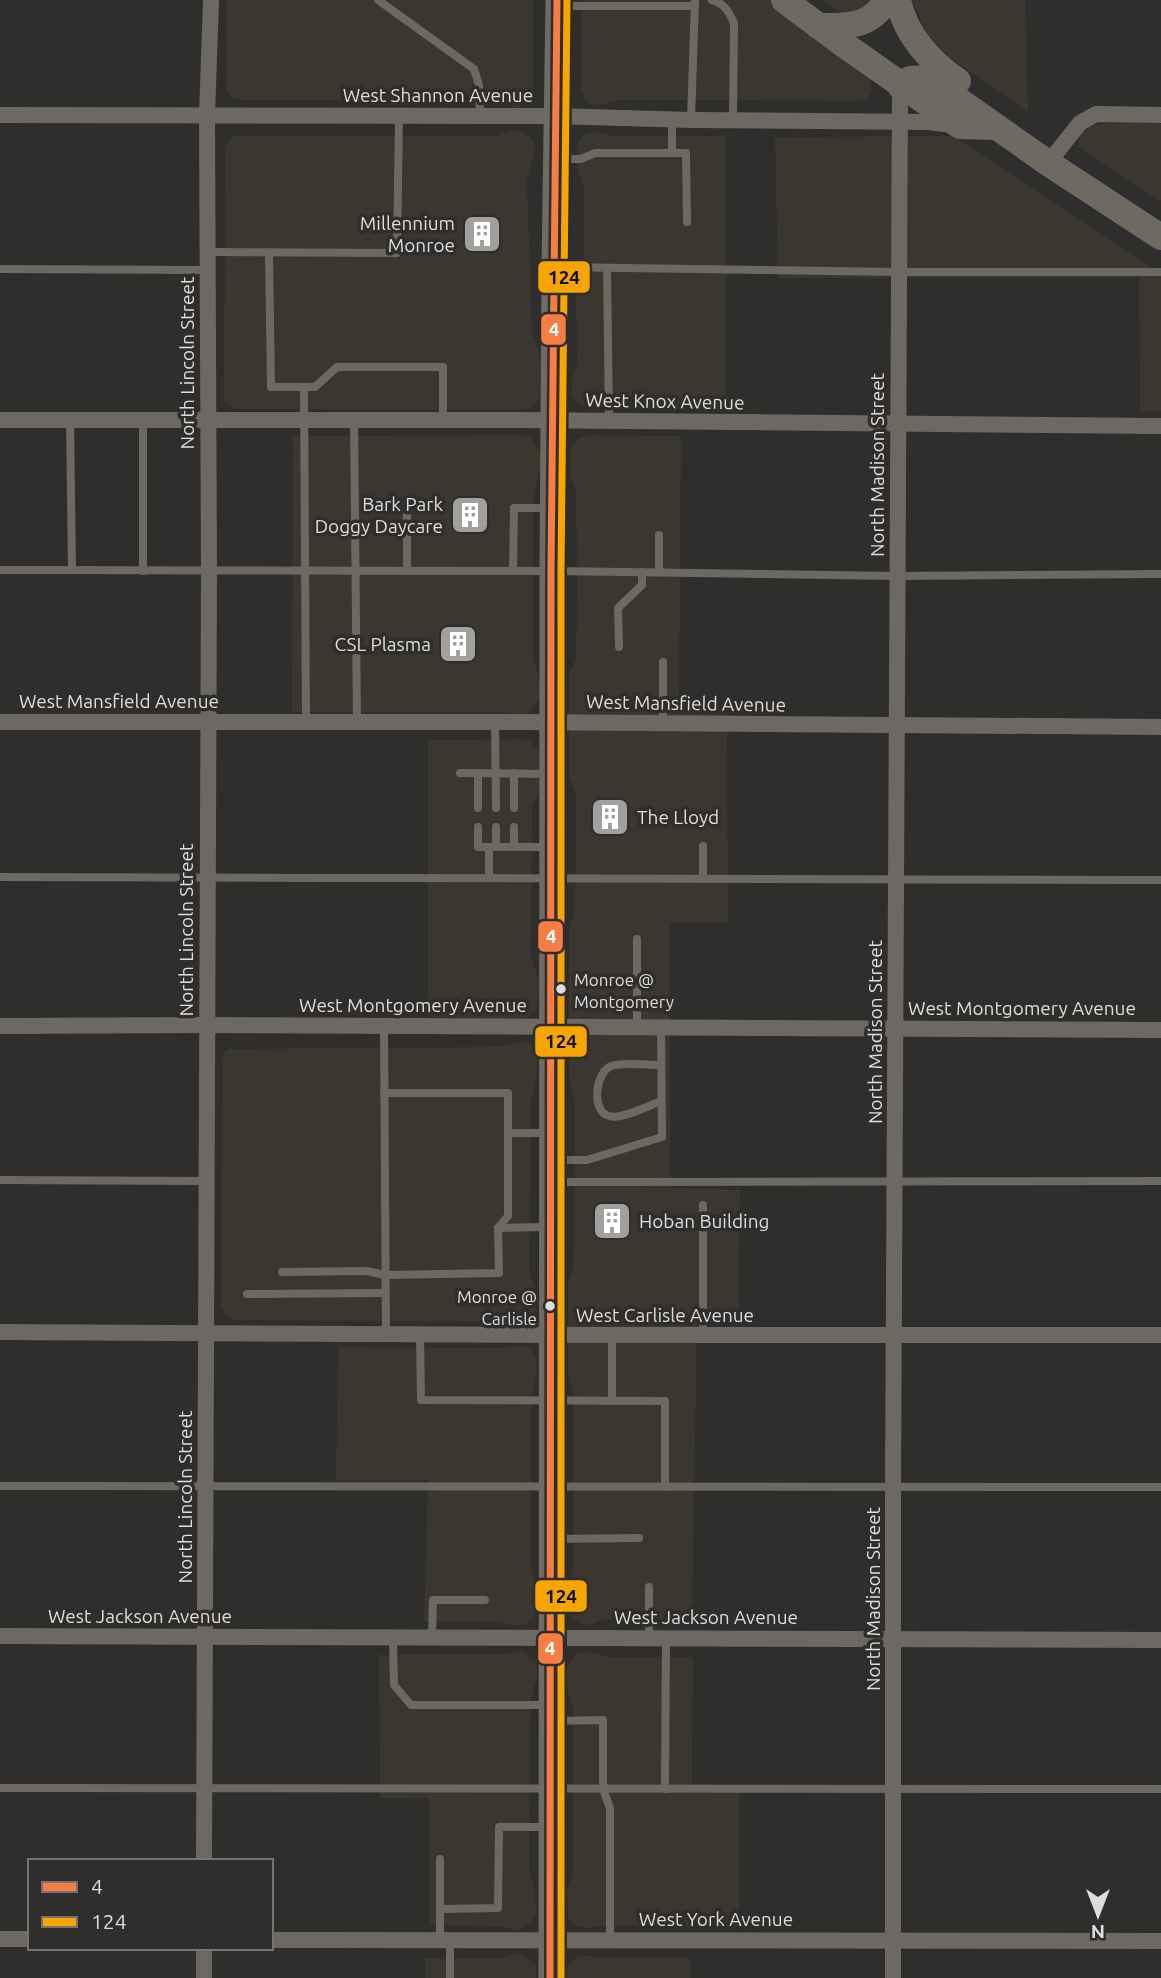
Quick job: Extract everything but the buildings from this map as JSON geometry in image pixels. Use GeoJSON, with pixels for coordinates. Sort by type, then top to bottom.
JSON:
{"type":"FeatureCollection","features":[{"type":"Feature","properties":{"kind":"main road"},"geometry":{"type":"LineString","coordinates":[[784,0],[900,86],[960,126],[995,127]]}},
{"type":"Feature","properties":{"kind":"main road"},"geometry":{"type":"LineString","coordinates":[[818,26],[861,23],[878,12],[887,0]]}},
{"type":"Feature","properties":{"kind":"main road"},"geometry":{"type":"LineString","coordinates":[[898,0],[907,25],[923,50],[943,71],[977,94],[995,127]]}},
{"type":"Feature","properties":{"kind":"main road"},"geometry":{"type":"LineString","coordinates":[[550,1978],[551,571],[556,3]]}},
{"type":"Feature","properties":{"kind":"main road"},"geometry":{"type":"LineString","coordinates":[[900,86],[910,79],[927,78],[995,127],[1161,237]]}},
{"type":"Feature","properties":{"kind":"street","name":"North Lincoln Street"},"geometry":{"type":"LineString","coordinates":[[204,1859],[209,571],[207,116],[211,0]]}},
{"type":"Feature","properties":{"kind":"street","name":"North Madison Street"},"geometry":{"type":"LineString","coordinates":[[893,1978],[900,86]]}},
{"type":"Feature","properties":{"kind":"street"},"geometry":{"type":"LineString","coordinates":[[1048,163],[1080,123],[1096,114],[1161,114]]}},
{"type":"Feature","properties":{"kind":"street","name":"West Shannon Avenue"},"geometry":{"type":"LineString","coordinates":[[0,115],[554,116],[928,122],[960,126]]}},
{"type":"Feature","properties":{"kind":"street","name":"West Knox Avenue"},"geometry":{"type":"LineString","coordinates":[[0,420],[304,419],[1161,426]]}},
{"type":"Feature","properties":{"kind":"street","name":"West Mansfield Avenue"},"geometry":{"type":"LineString","coordinates":[[0,722],[495,722],[1161,727]]}},
{"type":"Feature","properties":{"kind":"street","name":"West Montgomery Avenue"},"geometry":{"type":"LineString","coordinates":[[0,1026],[1161,1030]]}},
{"type":"Feature","properties":{"kind":"street","name":"West Carlisle Avenue"},"geometry":{"type":"LineString","coordinates":[[0,1332],[703,1336],[1161,1335]]}},
{"type":"Feature","properties":{"kind":"street","name":"West Jackson Avenue"},"geometry":{"type":"LineString","coordinates":[[0,1636],[1161,1640]]}},
{"type":"Feature","properties":{"kind":"street"},"geometry":{"type":"LineString","coordinates":[[0,1939],[28,1939]]}},
{"type":"Feature","properties":{"kind":"street","name":"West York Avenue"},"geometry":{"type":"LineString","coordinates":[[273,1940],[1161,1941]]}},
{"type":"Feature","properties":{"kind":"street"},"geometry":{"type":"LineString","coordinates":[[204,1950],[204,1978]]}},
{"type":"Feature","properties":{"kind":"lane"},"geometry":{"type":"LineString","coordinates":[[378,0],[474,69],[479,85],[480,116]]}},
{"type":"Feature","properties":{"kind":"lane"},"geometry":{"type":"LineString","coordinates":[[712,0],[729,10],[734,23],[733,120]]}},
{"type":"Feature","properties":{"kind":"lane"},"geometry":{"type":"LineString","coordinates":[[556,3],[695,3],[691,120]]}},
{"type":"Feature","properties":{"kind":"lane"},"geometry":{"type":"LineString","coordinates":[[207,252],[397,253],[399,116]]}},
{"type":"Feature","properties":{"kind":"lane"},"geometry":{"type":"LineString","coordinates":[[672,119],[672,153]]}},
{"type":"Feature","properties":{"kind":"lane"},"geometry":{"type":"LineString","coordinates":[[554,160],[581,159],[595,152],[686,152],[687,222]]}},
{"type":"Feature","properties":{"kind":"lane"},"geometry":{"type":"LineString","coordinates":[[269,252],[271,387],[316,387],[337,367],[443,367],[443,420]]}},
{"type":"Feature","properties":{"kind":"lane"},"geometry":{"type":"LineString","coordinates":[[552,267],[899,272],[1161,272]]}},
{"type":"Feature","properties":{"kind":"lane"},"geometry":{"type":"LineString","coordinates":[[607,268],[609,421]]}},
{"type":"Feature","properties":{"kind":"lane"},"geometry":{"type":"LineString","coordinates":[[0,269],[208,270]]}},
{"type":"Feature","properties":{"kind":"lane"},"geometry":{"type":"LineString","coordinates":[[304,387],[306,722]]}},
{"type":"Feature","properties":{"kind":"lane"},"geometry":{"type":"LineString","coordinates":[[70,419],[72,570]]}},
{"type":"Feature","properties":{"kind":"lane"},"geometry":{"type":"LineString","coordinates":[[143,419],[144,570]]}},
{"type":"Feature","properties":{"kind":"lane"},"geometry":{"type":"LineString","coordinates":[[354,420],[357,722]]}},
{"type":"Feature","properties":{"kind":"lane"},"geometry":{"type":"LineString","coordinates":[[513,571],[514,508],[552,508]]}},
{"type":"Feature","properties":{"kind":"lane"},"geometry":{"type":"LineString","coordinates":[[407,513],[407,571]]}},
{"type":"Feature","properties":{"kind":"lane"},"geometry":{"type":"LineString","coordinates":[[659,535],[659,572]]}},
{"type":"Feature","properties":{"kind":"lane"},"geometry":{"type":"LineString","coordinates":[[0,570],[551,571],[897,576],[1161,574]]}},
{"type":"Feature","properties":{"kind":"lane"},"geometry":{"type":"LineString","coordinates":[[619,647],[618,608],[642,585],[642,572]]}},
{"type":"Feature","properties":{"kind":"lane"},"geometry":{"type":"LineString","coordinates":[[663,662],[663,724]]}},
{"type":"Feature","properties":{"kind":"lane"},"geometry":{"type":"LineString","coordinates":[[495,722],[496,808]]}},
{"type":"Feature","properties":{"kind":"lane"},"geometry":{"type":"LineString","coordinates":[[460,773],[552,774]]}},
{"type":"Feature","properties":{"kind":"lane"},"geometry":{"type":"LineString","coordinates":[[478,773],[478,808]]}},
{"type":"Feature","properties":{"kind":"lane"},"geometry":{"type":"LineString","coordinates":[[514,773],[514,808]]}},
{"type":"Feature","properties":{"kind":"lane"},"geometry":{"type":"LineString","coordinates":[[478,827],[478,847],[552,847]]}},
{"type":"Feature","properties":{"kind":"lane"},"geometry":{"type":"LineString","coordinates":[[489,878],[496,827]]}},
{"type":"Feature","properties":{"kind":"lane"},"geometry":{"type":"LineString","coordinates":[[514,827],[514,847]]}},
{"type":"Feature","properties":{"kind":"lane"},"geometry":{"type":"LineString","coordinates":[[703,846],[703,879]]}},
{"type":"Feature","properties":{"kind":"lane"},"geometry":{"type":"LineString","coordinates":[[0,877],[1161,880]]}},
{"type":"Feature","properties":{"kind":"lane"},"geometry":{"type":"LineString","coordinates":[[637,939],[637,1027]]}},
{"type":"Feature","properties":{"kind":"lane"},"geometry":{"type":"LineString","coordinates":[[384,1026],[386,1335]]}},
{"type":"Feature","properties":{"kind":"lane"},"geometry":{"type":"LineString","coordinates":[[551,1171],[662,1136],[661,1027]]}},
{"type":"Feature","properties":{"kind":"lane"},"geometry":{"type":"LineString","coordinates":[[661,1065],[610,1066],[598,1083],[598,1106],[603,1113],[611,1117],[661,1101]]}},
{"type":"Feature","properties":{"kind":"lane"},"geometry":{"type":"LineString","coordinates":[[282,1272],[367,1271],[385,1275],[499,1273],[498,1228],[508,1216],[508,1093],[384,1093]]}},
{"type":"Feature","properties":{"kind":"lane"},"geometry":{"type":"LineString","coordinates":[[508,1133],[551,1133]]}},
{"type":"Feature","properties":{"kind":"lane"},"geometry":{"type":"LineString","coordinates":[[551,1171],[895,1182],[1161,1181]]}},
{"type":"Feature","properties":{"kind":"lane"},"geometry":{"type":"LineString","coordinates":[[0,1180],[207,1181]]}},
{"type":"Feature","properties":{"kind":"lane"},"geometry":{"type":"LineString","coordinates":[[703,1205],[703,1336]]}},
{"type":"Feature","properties":{"kind":"lane"},"geometry":{"type":"LineString","coordinates":[[498,1228],[551,1227]]}},
{"type":"Feature","properties":{"kind":"lane"},"geometry":{"type":"LineString","coordinates":[[247,1294],[385,1293]]}},
{"type":"Feature","properties":{"kind":"lane"},"geometry":{"type":"LineString","coordinates":[[420,1335],[421,1400],[665,1401],[665,1487]]}},
{"type":"Feature","properties":{"kind":"lane"},"geometry":{"type":"LineString","coordinates":[[612,1335],[612,1400]]}},
{"type":"Feature","properties":{"kind":"lane"},"geometry":{"type":"LineString","coordinates":[[0,1486],[1161,1487]]}},
{"type":"Feature","properties":{"kind":"lane"},"geometry":{"type":"LineString","coordinates":[[551,1539],[639,1538]]}},
{"type":"Feature","properties":{"kind":"lane"},"geometry":{"type":"LineString","coordinates":[[649,1587],[649,1638]]}},
{"type":"Feature","properties":{"kind":"lane"},"geometry":{"type":"LineString","coordinates":[[432,1638],[433,1600],[485,1600]]}},
{"type":"Feature","properties":{"kind":"lane"},"geometry":{"type":"LineString","coordinates":[[393,1638],[394,1685],[411,1705],[551,1713],[603,1720],[603,1789],[610,1808],[610,1940]]}},
{"type":"Feature","properties":{"kind":"lane"},"geometry":{"type":"LineString","coordinates":[[665,1789],[666,1638]]}},
{"type":"Feature","properties":{"kind":"lane"},"geometry":{"type":"LineString","coordinates":[[0,1788],[1161,1789]]}},
{"type":"Feature","properties":{"kind":"lane"},"geometry":{"type":"LineString","coordinates":[[440,1909],[498,1908],[499,1827],[550,1827]]}},
{"type":"Feature","properties":{"kind":"lane"},"geometry":{"type":"LineString","coordinates":[[440,1859],[440,1909],[450,1978]]}},
{"type":"Feature","properties":{"kind":"shaded area"},"geometry":{"type":"Polygon","coordinates":[[[226,0],[533,0],[532,95],[528,102],[518,108],[492,101],[233,98],[226,87],[226,0]]]}},
{"type":"Feature","properties":{"kind":"shaded area"},"geometry":{"type":"Polygon","coordinates":[[[582,0],[770,0],[869,77],[872,91],[868,98],[860,101],[621,100],[595,106],[586,101],[581,90],[582,0]]]}},
{"type":"Feature","properties":{"kind":"shaded area"},"geometry":{"type":"Polygon","coordinates":[[[822,0],[879,0],[844,15],[822,0]]]}},
{"type":"Feature","properties":{"kind":"shaded area"},"geometry":{"type":"Polygon","coordinates":[[[912,0],[1025,0],[1028,112],[949,57],[935,44],[912,0]]]}},
{"type":"Feature","properties":{"kind":"shaded area"},"geometry":{"type":"Polygon","coordinates":[[[1107,122],[1161,124],[1161,201],[1079,147],[1079,137],[1090,127],[1107,122]]]}},
{"type":"Feature","properties":{"kind":"shaded area"},"geometry":{"type":"Polygon","coordinates":[[[509,131],[524,133],[536,147],[527,179],[532,332],[540,356],[540,394],[537,402],[528,409],[520,410],[234,409],[226,404],[225,148],[231,138],[498,136],[509,131]]]}},
{"type":"Feature","properties":{"kind":"shaded area"},"geometry":{"type":"Polygon","coordinates":[[[594,131],[615,136],[726,136],[726,409],[589,409],[579,405],[572,396],[572,380],[577,365],[576,285],[584,259],[584,189],[577,168],[577,146],[584,135],[594,131]]]}},
{"type":"Feature","properties":{"kind":"shaded area"},"geometry":{"type":"Polygon","coordinates":[[[948,136],[959,140],[1161,274],[1161,411],[1140,411],[1139,278],[778,278],[775,137],[948,136]]]}},
{"type":"Feature","properties":{"kind":"shaded area"},"geometry":{"type":"Polygon","coordinates":[[[525,435],[531,438],[540,452],[541,464],[533,500],[533,658],[540,692],[539,700],[531,711],[524,715],[501,712],[292,712],[293,436],[525,435]]]}},
{"type":"Feature","properties":{"kind":"shaded area"},"geometry":{"type":"Polygon","coordinates":[[[588,435],[681,436],[679,711],[727,711],[728,922],[670,923],[670,1188],[740,1190],[738,1319],[697,1319],[692,1619],[605,1619],[590,1625],[581,1624],[571,1618],[567,1610],[567,1588],[573,1568],[574,1522],[574,1396],[568,1374],[568,1281],[574,1265],[575,1102],[569,1081],[569,928],[575,910],[576,796],[569,777],[569,674],[576,659],[577,587],[576,491],[570,477],[570,449],[577,440],[588,435]]]}},
{"type":"Feature","properties":{"kind":"shaded area"},"geometry":{"type":"Polygon","coordinates":[[[526,739],[537,748],[539,755],[539,791],[532,806],[531,958],[539,981],[537,1008],[528,1017],[520,1019],[428,1017],[428,740],[526,739]]]}},
{"type":"Feature","properties":{"kind":"shaded area"},"geometry":{"type":"Polygon","coordinates":[[[524,1041],[537,1053],[537,1075],[531,1098],[529,1271],[537,1294],[535,1313],[526,1322],[236,1320],[226,1315],[221,1307],[223,1060],[228,1049],[499,1047],[524,1041]]]}},
{"type":"Feature","properties":{"kind":"shaded area"},"geometry":{"type":"Polygon","coordinates":[[[525,1346],[532,1351],[537,1372],[531,1400],[530,1498],[531,1570],[537,1590],[538,1608],[528,1623],[518,1626],[499,1622],[424,1622],[428,1480],[336,1480],[338,1347],[525,1346]]]}},
{"type":"Feature","properties":{"kind":"shaded area"},"geometry":{"type":"Polygon","coordinates":[[[586,1651],[608,1657],[693,1657],[692,1784],[739,1785],[739,1926],[586,1928],[575,1926],[568,1918],[567,1890],[573,1871],[573,1707],[567,1689],[566,1668],[576,1654],[586,1651]]]}},
{"type":"Feature","properties":{"kind":"shaded area"},"geometry":{"type":"Polygon","coordinates":[[[524,1652],[535,1661],[537,1670],[530,1701],[529,1872],[535,1890],[536,1913],[530,1925],[515,1931],[506,1927],[430,1925],[429,1798],[380,1798],[379,1655],[503,1655],[524,1652]]]}},
{"type":"Feature","properties":{"kind":"shaded area"},"geometry":{"type":"Polygon","coordinates":[[[519,1953],[536,1967],[536,1978],[425,1978],[425,1959],[499,1959],[519,1953]]]}},
{"type":"Feature","properties":{"kind":"shaded area"},"geometry":{"type":"Polygon","coordinates":[[[579,1955],[603,1958],[690,1958],[690,1978],[566,1978],[568,1964],[579,1955]]]}},
{"type":"Feature","properties":{"kind":"transit line","name":"4"},"geometry":{"type":"LineString","coordinates":[[550,1978],[551,571],[557,0]]}},
{"type":"Feature","properties":{"kind":"transit line","name":"124"},"geometry":{"type":"LineString","coordinates":[[561,1978],[561,571],[567,0]]}},
{"type":"Feature","properties":{"kind":"place","name":"Millennium Monroe"},"geometry":{"type":"Point","coordinates":[482,234]}},
{"type":"Feature","properties":{"kind":"place","name":"Bark Park Doggy Daycare"},"geometry":{"type":"Point","coordinates":[470,515]}},
{"type":"Feature","properties":{"kind":"place","name":"CSL Plasma"},"geometry":{"type":"Point","coordinates":[458,644]}},
{"type":"Feature","properties":{"kind":"place","name":"The Lloyd"},"geometry":{"type":"Point","coordinates":[610,817]}},
{"type":"Feature","properties":{"kind":"place","name":"Monroe @ Montgomery"},"geometry":{"type":"Point","coordinates":[561,989]}},
{"type":"Feature","properties":{"kind":"place","name":"Hoban Building"},"geometry":{"type":"Point","coordinates":[612,1221]}},
{"type":"Feature","properties":{"kind":"place","name":"Monroe @ Carlisle"},"geometry":{"type":"Point","coordinates":[550,1306]}}]}
